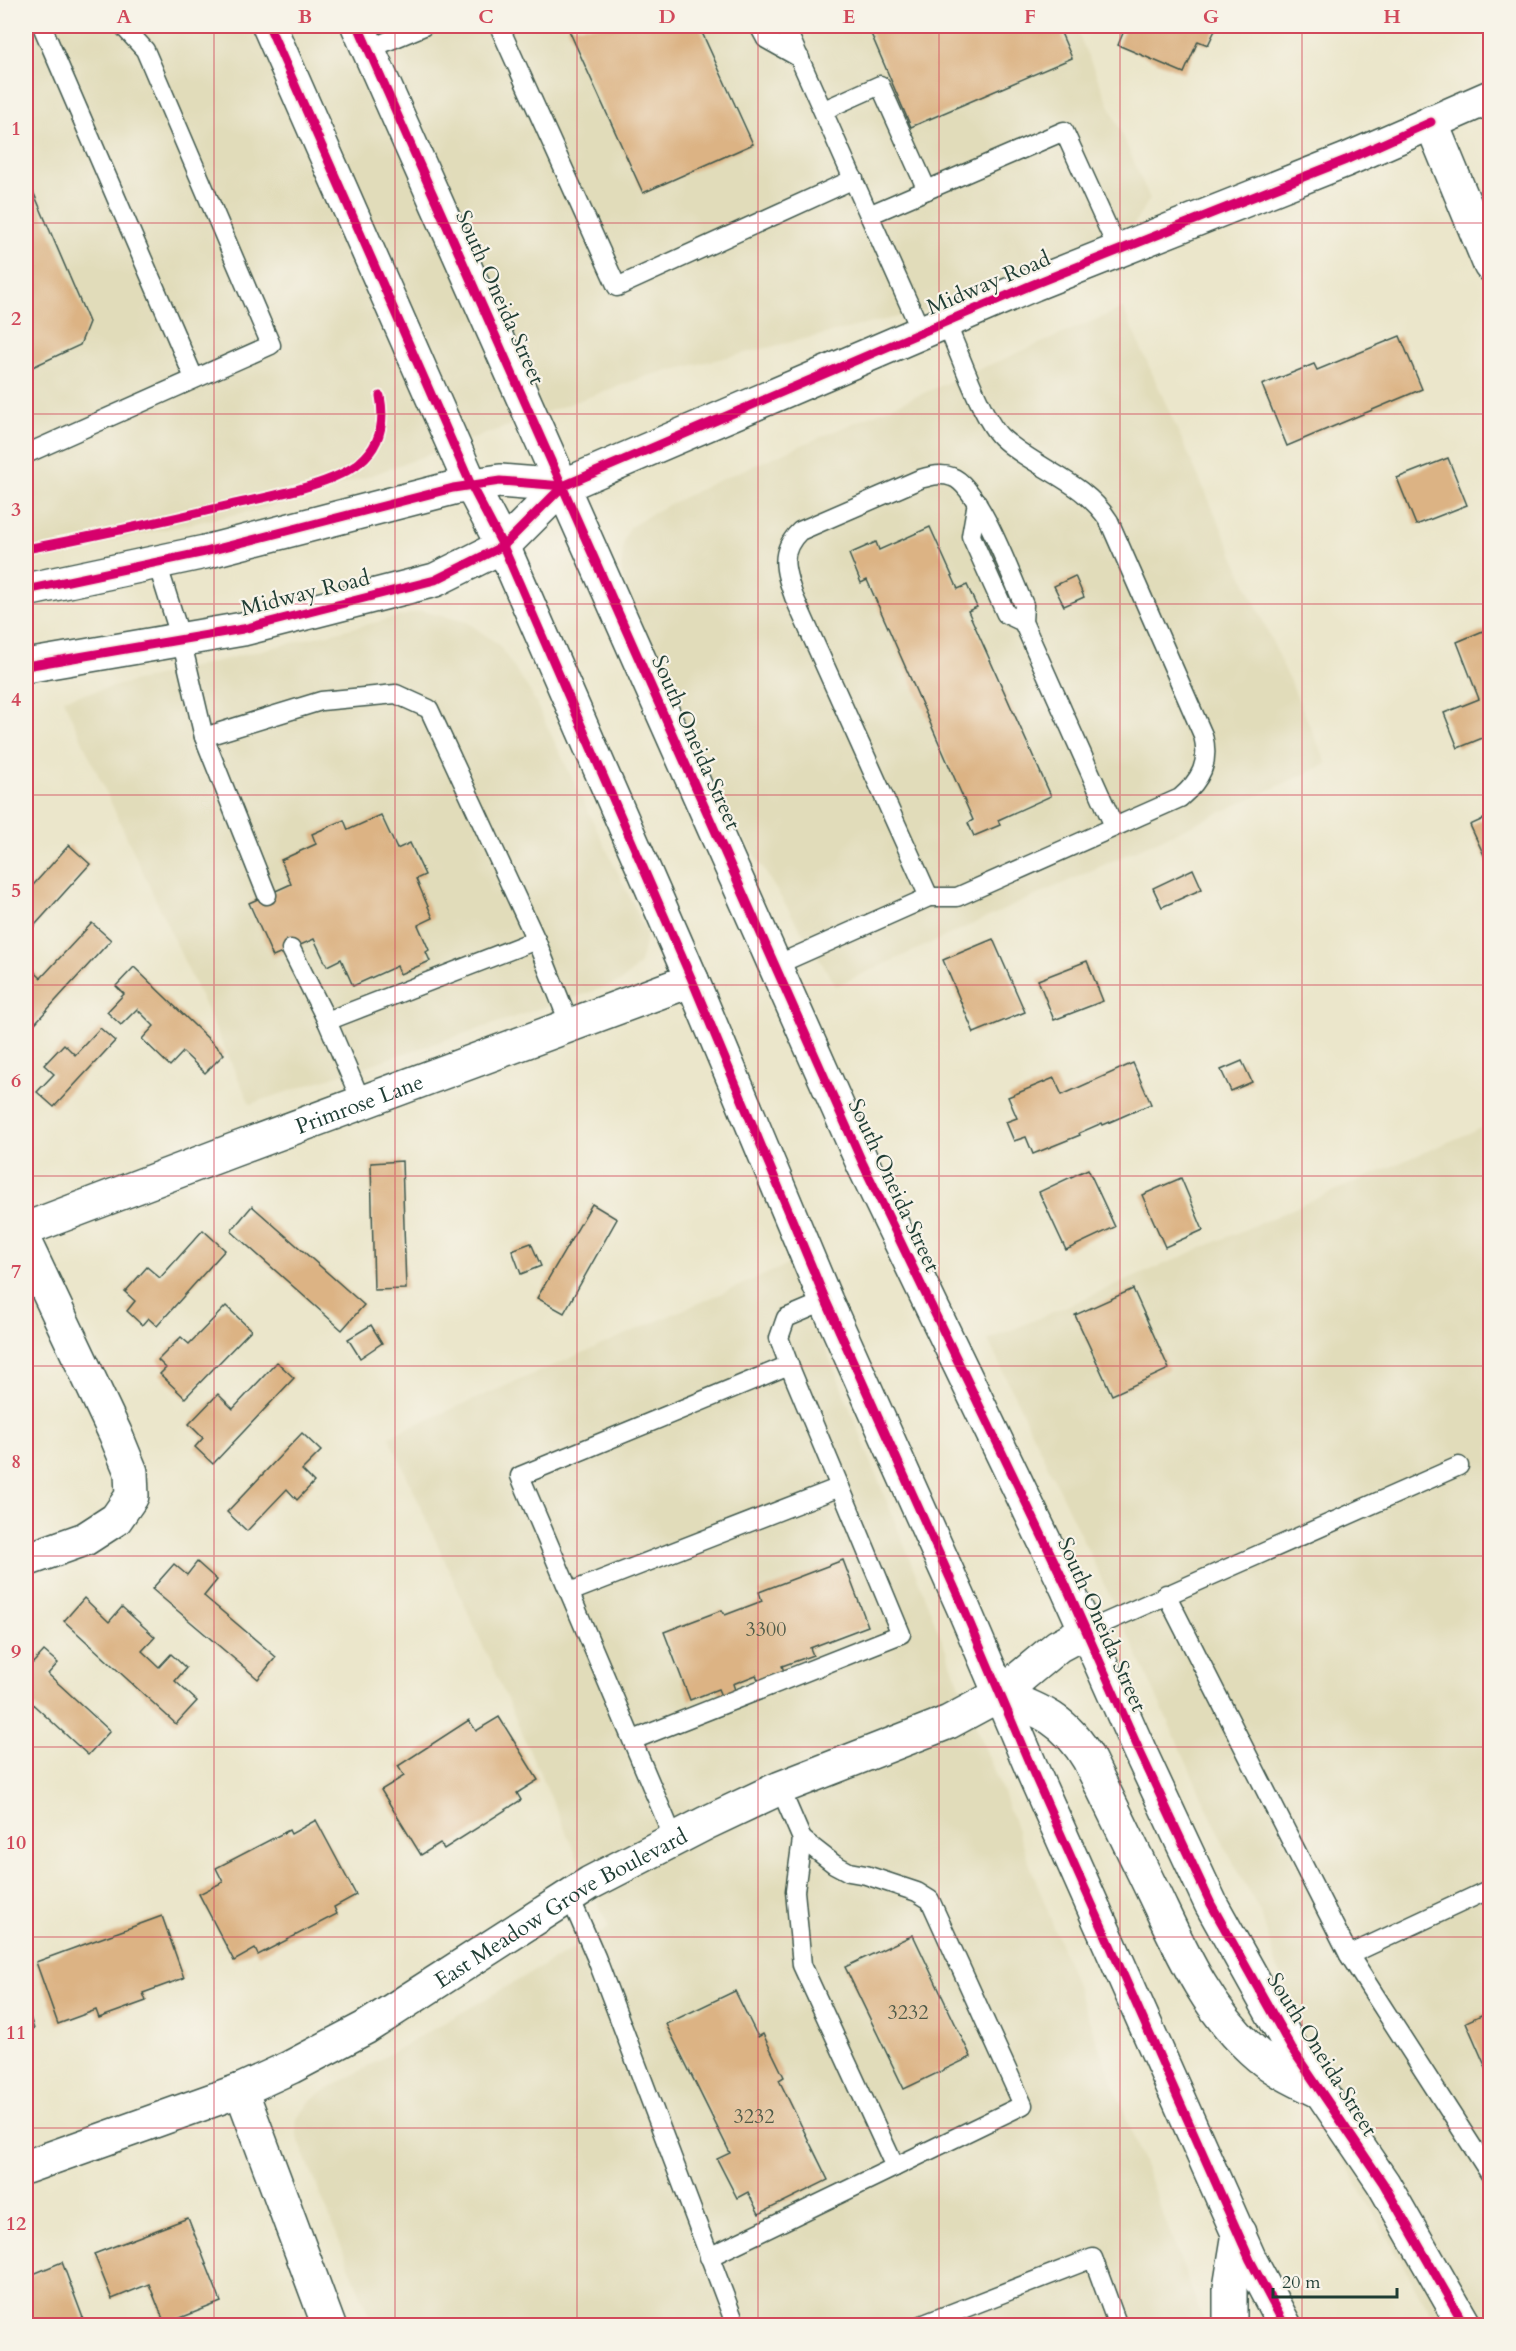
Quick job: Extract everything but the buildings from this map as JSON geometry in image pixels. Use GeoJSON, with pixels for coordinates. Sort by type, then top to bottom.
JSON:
{"type":"FeatureCollection","features":[{"type":"Feature","properties":{"kind":"main road"},"geometry":{"type":"LineString","coordinates":[[268,26],[471,485],[503,546],[692,980],[826,1301],[963,1607],[999,1695],[1250,2260],[1285,2325]]}},
{"type":"Feature","properties":{"kind":"main road","name":"South Oneida Street"},"geometry":{"type":"LineString","coordinates":[[364,37],[774,966],[905,1253],[1086,1631],[1211,1905],[1292,2049],[1383,2183],[1465,2325]]}},
{"type":"Feature","properties":{"kind":"main road","name":"Midway Road"},"geometry":{"type":"LineString","coordinates":[[26,666],[243,629],[435,580],[503,546],[563,486],[933,326],[1346,160],[1491,97]]}},
{"type":"Feature","properties":{"kind":"main road"},"geometry":{"type":"LineString","coordinates":[[1431,122],[1491,265]]}},
{"type":"Feature","properties":{"kind":"main road","name":"Midway Road"},"geometry":{"type":"LineString","coordinates":[[26,590],[303,528],[416,496],[471,485],[500,481],[563,486]]}},
{"type":"Feature","properties":{"kind":"main road","name":"Primrose Lane"},"geometry":{"type":"LineString","coordinates":[[26,1230],[692,980]]}},
{"type":"Feature","properties":{"kind":"main road"},"geometry":{"type":"LineString","coordinates":[[26,1245],[116,1433],[131,1472],[132,1496],[116,1519],[85,1539],[26,1560]]}},
{"type":"Feature","properties":{"kind":"main road","name":"East Meadow Grove Boulevard"},"geometry":{"type":"LineString","coordinates":[[26,2167],[241,2090],[291,2067],[365,2028],[568,1895],[674,1839],[780,1788],[949,1722],[999,1695],[1058,1646],[1086,1631]]}},
{"type":"Feature","properties":{"kind":"main road"},"geometry":{"type":"LineString","coordinates":[[999,1695],[1050,1717],[1077,1740],[1089,1760],[1186,1960],[1210,1999],[1236,2033],[1259,2056],[1286,2075],[1322,2092]]}},
{"type":"Feature","properties":{"kind":"main road"},"geometry":{"type":"LineString","coordinates":[[241,2090],[329,2325]]}},
{"type":"Feature","properties":{"kind":"main road"},"geometry":{"type":"LineString","coordinates":[[1230,2325],[1230,2288],[1239,2233]]}},
{"type":"Feature","properties":{"kind":"lane"},"geometry":{"type":"LineString","coordinates":[[42,26],[194,378]]}},
{"type":"Feature","properties":{"kind":"lane"},"geometry":{"type":"LineString","coordinates":[[26,454],[270,345],[145,50],[123,26]]}},
{"type":"Feature","properties":{"kind":"lane"},"geometry":{"type":"LineString","coordinates":[[364,37],[424,26]]}},
{"type":"Feature","properties":{"kind":"lane"},"geometry":{"type":"LineString","coordinates":[[500,26],[617,287],[854,179]]}},
{"type":"Feature","properties":{"kind":"lane"},"geometry":{"type":"LineString","coordinates":[[759,26],[766,39],[800,58]]}},
{"type":"Feature","properties":{"kind":"lane"},"geometry":{"type":"LineString","coordinates":[[774,966],[929,897],[957,897],[1180,798],[1199,779],[1204,767],[1206,748],[1203,735],[1114,532],[1099,506],[1081,490],[1016,449],[999,435],[869,215],[785,26]]}},
{"type":"Feature","properties":{"kind":"lane"},"geometry":{"type":"LineString","coordinates":[[824,110],[880,85],[927,190]]}},
{"type":"Feature","properties":{"kind":"lane"},"geometry":{"type":"LineString","coordinates":[[869,215],[1064,131],[1118,250]]}},
{"type":"Feature","properties":{"kind":"lane"},"geometry":{"type":"LineString","coordinates":[[929,897],[794,597],[784,560],[790,541],[800,531],[920,479],[937,475],[953,477],[964,484],[977,502],[1024,605],[1023,622],[1114,826]]}},
{"type":"Feature","properties":{"kind":"lane"},"geometry":{"type":"LineString","coordinates":[[157,562],[181,639],[204,737],[267,895]]}},
{"type":"Feature","properties":{"kind":"lane"},"geometry":{"type":"LineString","coordinates":[[204,737],[321,701],[396,694],[429,709],[536,940],[570,1025]]}},
{"type":"Feature","properties":{"kind":"lane"},"geometry":{"type":"LineString","coordinates":[[327,1021],[536,940]]}},
{"type":"Feature","properties":{"kind":"lane"},"geometry":{"type":"LineString","coordinates":[[291,949],[327,1021],[362,1103]]}},
{"type":"Feature","properties":{"kind":"lane"},"geometry":{"type":"LineString","coordinates":[[633,1740],[901,1634],[779,1338],[786,1318],[826,1301]]}},
{"type":"Feature","properties":{"kind":"lane"},"geometry":{"type":"LineString","coordinates":[[674,1839],[520,1476],[789,1365]]}},
{"type":"Feature","properties":{"kind":"lane"},"geometry":{"type":"LineString","coordinates":[[1086,1631],[1459,1466]]}},
{"type":"Feature","properties":{"kind":"lane"},"geometry":{"type":"LineString","coordinates":[[570,1592],[840,1487]]}},
{"type":"Feature","properties":{"kind":"lane"},"geometry":{"type":"LineString","coordinates":[[1166,1594],[1348,1955],[1491,2174]]}},
{"type":"Feature","properties":{"kind":"lane"},"geometry":{"type":"LineString","coordinates":[[709,2257],[1023,2105],[930,1900],[917,1892],[867,1875],[849,1872],[834,1864],[802,1839],[780,1788]]}},
{"type":"Feature","properties":{"kind":"lane"},"geometry":{"type":"LineString","coordinates":[[802,1839],[795,1892],[802,1965],[895,2167]]}},
{"type":"Feature","properties":{"kind":"lane"},"geometry":{"type":"LineString","coordinates":[[1348,1955],[1491,1889]]}},
{"type":"Feature","properties":{"kind":"lane"},"geometry":{"type":"LineString","coordinates":[[568,1895],[599,1966],[736,2325]]}},
{"type":"Feature","properties":{"kind":"lane"},"geometry":{"type":"LineString","coordinates":[[919,2325],[1093,2258],[1118,2325]]}},
{"type":"Feature","properties":{"kind":"shaded area"},"geometry":{"type":"Polygon","coordinates":[[[26,26],[1075,26],[1150,199],[1106,268],[647,376],[369,476],[265,508],[26,559],[26,26]]]}},
{"type":"Feature","properties":{"kind":"shaded area"},"geometry":{"type":"Polygon","coordinates":[[[1123,308],[1327,764],[836,986],[715,792],[629,598],[621,571],[624,539],[630,527],[658,510],[715,482],[1123,308]]]}},
{"type":"Feature","properties":{"kind":"shaded area"},"geometry":{"type":"Polygon","coordinates":[[[422,611],[467,622],[499,645],[531,693],[647,933],[640,964],[621,982],[250,1104],[63,699],[422,611]]]}},
{"type":"Feature","properties":{"kind":"shaded area"},"geometry":{"type":"Polygon","coordinates":[[[1490,1124],[1490,2325],[1437,2325],[1326,2129],[1261,1914],[1224,1845],[1146,1673],[988,1340],[1490,1124]]]}},
{"type":"Feature","properties":{"kind":"shaded area"},"geometry":{"type":"Polygon","coordinates":[[[792,1263],[1002,1791],[1205,2325],[373,2325],[297,2136],[296,2120],[313,2098],[609,1928],[389,1436],[792,1263]]]}},
{"type":"Feature","properties":{"kind":"cycle path"},"geometry":{"type":"LineString","coordinates":[[269,26],[471,485],[503,546],[692,980],[826,1301],[963,1607],[1034,1774],[1250,2260],[1285,2326]]}},
{"type":"Feature","properties":{"kind":"cycle path"},"geometry":{"type":"LineString","coordinates":[[358,26],[863,1164],[1067,1588],[1211,1904],[1292,2049],[1383,2183],[1465,2326]]}},
{"type":"Feature","properties":{"kind":"cycle path"},"geometry":{"type":"LineString","coordinates":[[26,666],[243,629],[435,580],[503,546],[563,486],[1034,284],[1346,160],[1431,122]]}},
{"type":"Feature","properties":{"kind":"cycle path"},"geometry":{"type":"LineString","coordinates":[[26,549],[280,494],[334,477],[360,462],[377,441],[382,415],[380,396]]}},
{"type":"Feature","properties":{"kind":"cycle path"},"geometry":{"type":"LineString","coordinates":[[26,590],[205,552],[453,488],[500,481],[563,486]]}}]}
